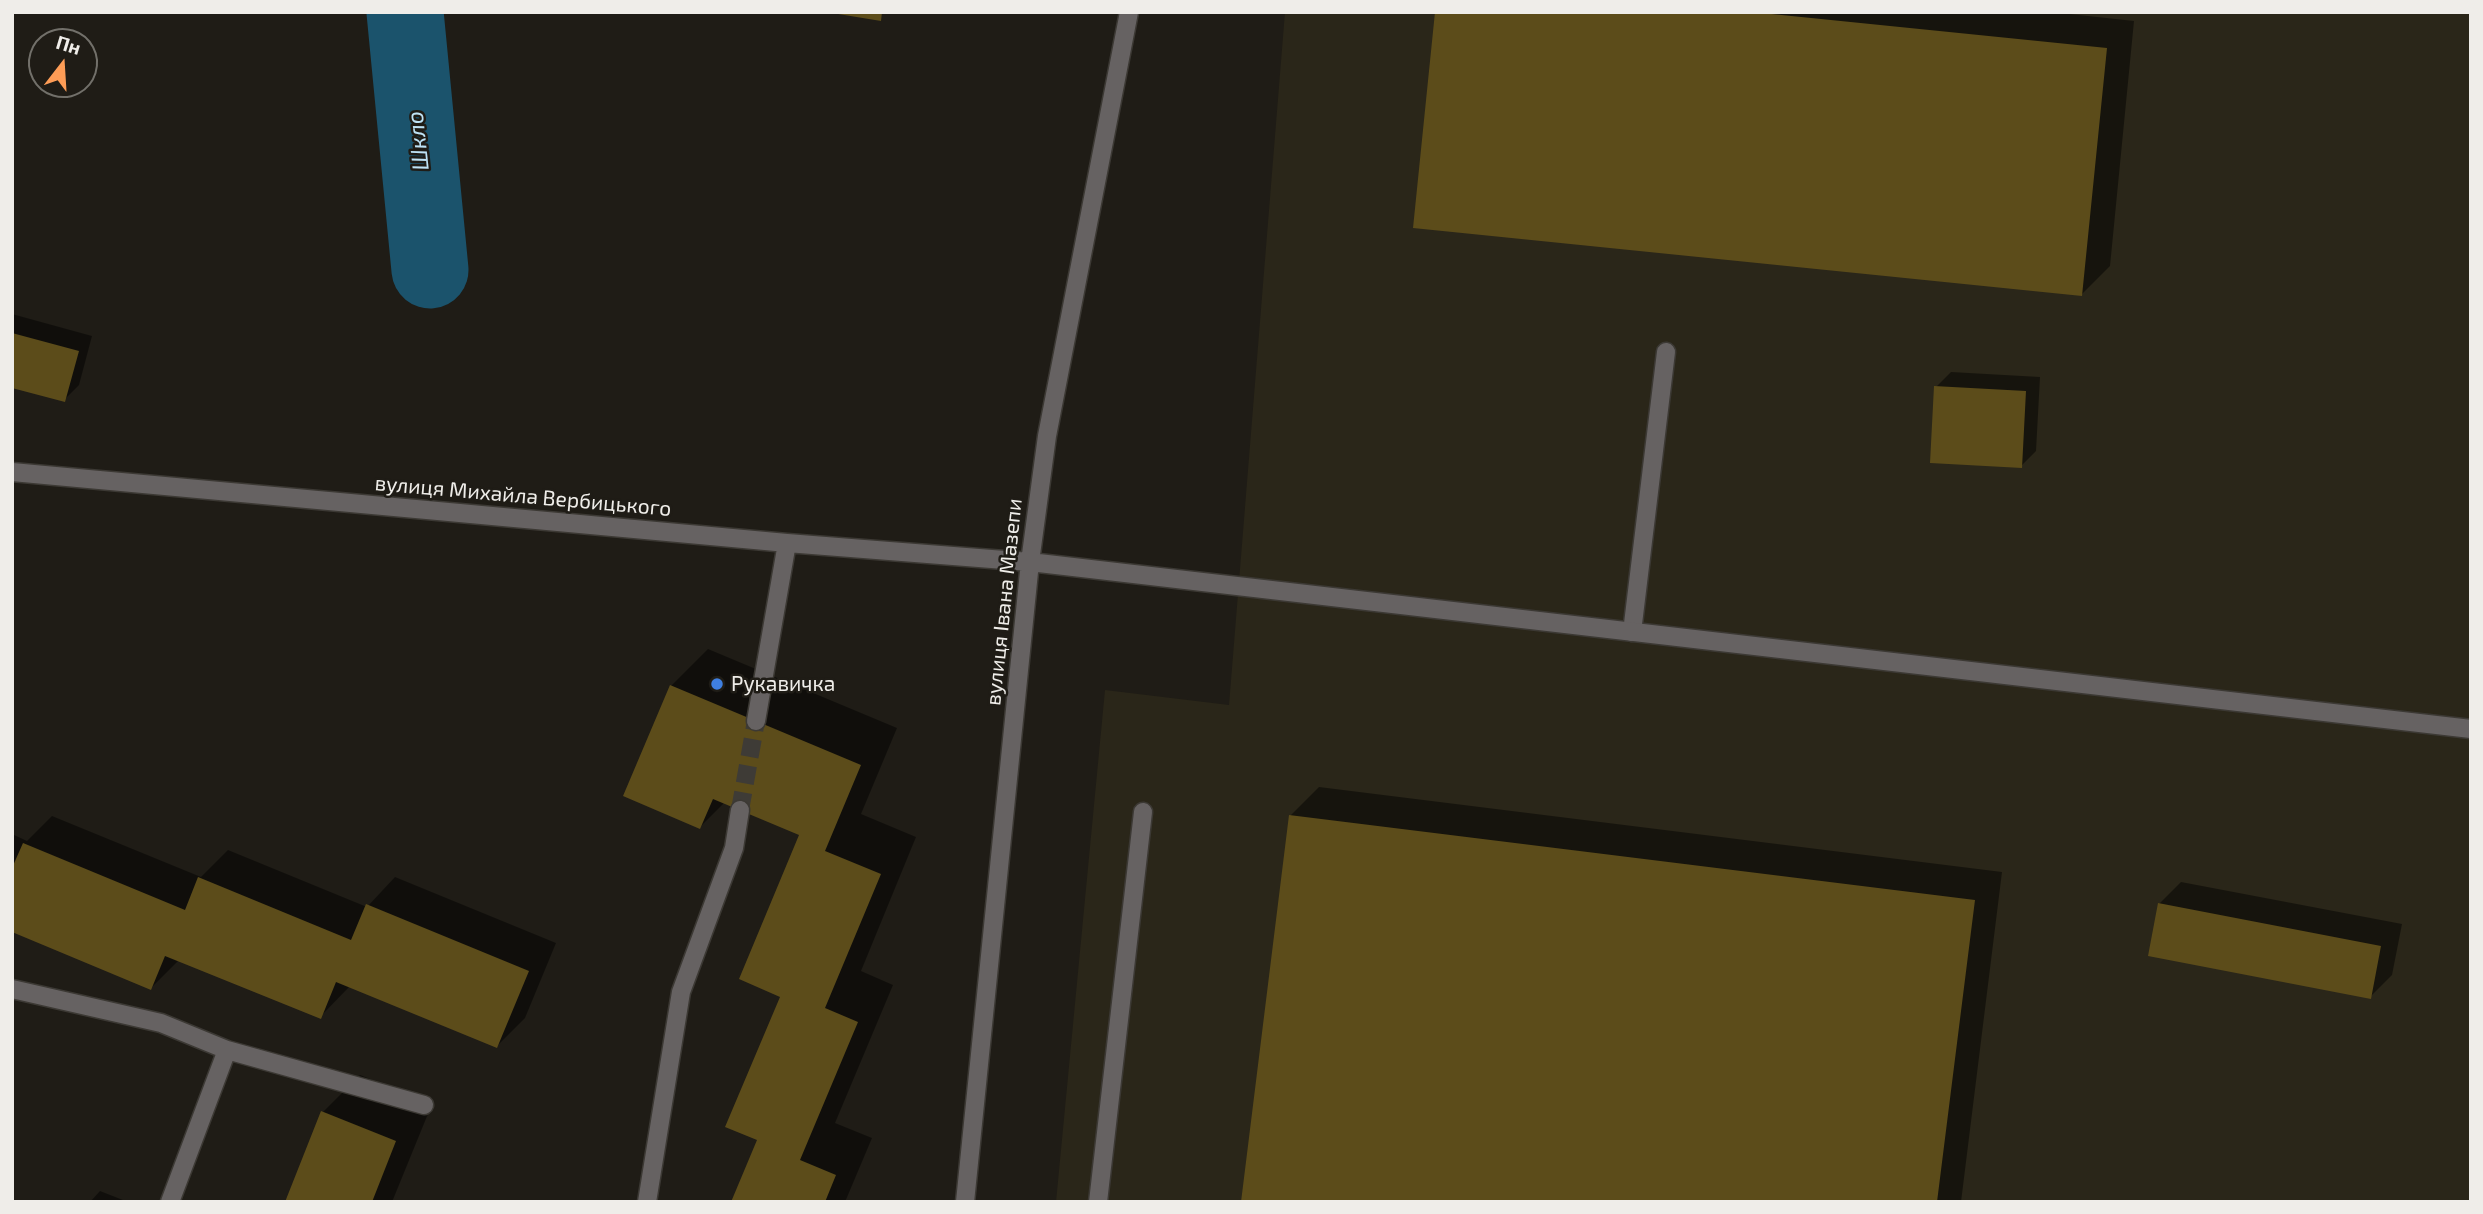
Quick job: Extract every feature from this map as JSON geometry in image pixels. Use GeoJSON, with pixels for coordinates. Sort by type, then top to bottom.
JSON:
{"type":"FeatureCollection","features":[{"type":"Feature","properties":{"kind":"street","name":"вулиця Івана Мазепи"},"geometry":{"type":"LineString","coordinates":[[965,1202],[1030,562],[1047,436],[1129,12]]}},
{"type":"Feature","properties":{"kind":"street"},"geometry":{"type":"LineString","coordinates":[[1632,632],[1666,352]]}},
{"type":"Feature","properties":{"kind":"street","name":"вулиця Михайла Вербицького"},"geometry":{"type":"LineString","coordinates":[[12,472],[787,543],[1030,562],[2471,729]]}},
{"type":"Feature","properties":{"kind":"street"},"geometry":{"type":"LineString","coordinates":[[756,721],[787,543]]}},
{"type":"Feature","properties":{"kind":"street"},"geometry":{"type":"LineString","coordinates":[[647,1202],[681,992],[734,848],[740,810]]}},
{"type":"Feature","properties":{"kind":"street"},"geometry":{"type":"LineString","coordinates":[[1098,1202],[1143,812]]}},
{"type":"Feature","properties":{"kind":"street"},"geometry":{"type":"LineString","coordinates":[[12,989],[161,1023],[227,1050],[424,1105]]}},
{"type":"Feature","properties":{"kind":"street"},"geometry":{"type":"LineString","coordinates":[[170,1202],[227,1050]]}},
{"type":"Feature","properties":{"kind":"shaded area"},"geometry":{"type":"Polygon","coordinates":[[[1285,12],[2471,12],[2471,1202],[1056,1202],[1105,690],[1229,705],[1285,12]]]}},
{"type":"Feature","properties":{"kind":"building"},"geometry":{"type":"Polygon","coordinates":[[[826,12],[882,12],[881,21],[826,12]]]}},
{"type":"Feature","properties":{"kind":"building"},"geometry":{"type":"Polygon","coordinates":[[[1435,12],[1752,12],[2107,48],[2082,296],[1413,228],[1435,12]]]}},
{"type":"Feature","properties":{"kind":"building"},"geometry":{"type":"Polygon","coordinates":[[[12,333],[79,351],[65,402],[12,388],[12,333]]]}},
{"type":"Feature","properties":{"kind":"building"},"geometry":{"type":"Polygon","coordinates":[[[1934,386],[2026,391],[2022,468],[1930,463],[1934,386]]]}},
{"type":"Feature","properties":{"kind":"building"},"geometry":{"type":"Polygon","coordinates":[[[670,685],[861,765],[825,851],[881,874],[825,1008],[858,1022],[800,1160],[836,1175],[825,1202],[731,1202],[757,1140],[725,1127],[780,997],[739,979],[799,835],[713,799],[700,829],[623,796],[670,685]]]}},
{"type":"Feature","properties":{"kind":"building"},"geometry":{"type":"Polygon","coordinates":[[[1289,815],[1975,900],[1937,1202],[1241,1202],[1289,815]]]}},
{"type":"Feature","properties":{"kind":"building"},"geometry":{"type":"Polygon","coordinates":[[[23,843],[185,910],[198,877],[351,940],[366,904],[529,971],[497,1048],[336,982],[321,1019],[165,956],[151,990],[12,932],[12,868],[23,843]]]}},
{"type":"Feature","properties":{"kind":"building"},"geometry":{"type":"Polygon","coordinates":[[[2158,903],[2381,946],[2371,999],[2148,956],[2158,903]]]}},
{"type":"Feature","properties":{"kind":"building"},"geometry":{"type":"Polygon","coordinates":[[[321,1111],[396,1141],[372,1202],[285,1202],[321,1111]]]}},
{"type":"Feature","properties":{"kind":"waterway","name":"Шкло"},"geometry":{"type":"LineString","coordinates":[[405,12],[430,270]]}},
{"type":"Feature","properties":{"kind":"tunnel"},"geometry":{"type":"LineString","coordinates":[[740,810],[756,721]]}},
{"type":"Feature","properties":{"kind":"place","name":"Рукавичка"},"geometry":{"type":"Point","coordinates":[717,684]}}]}
